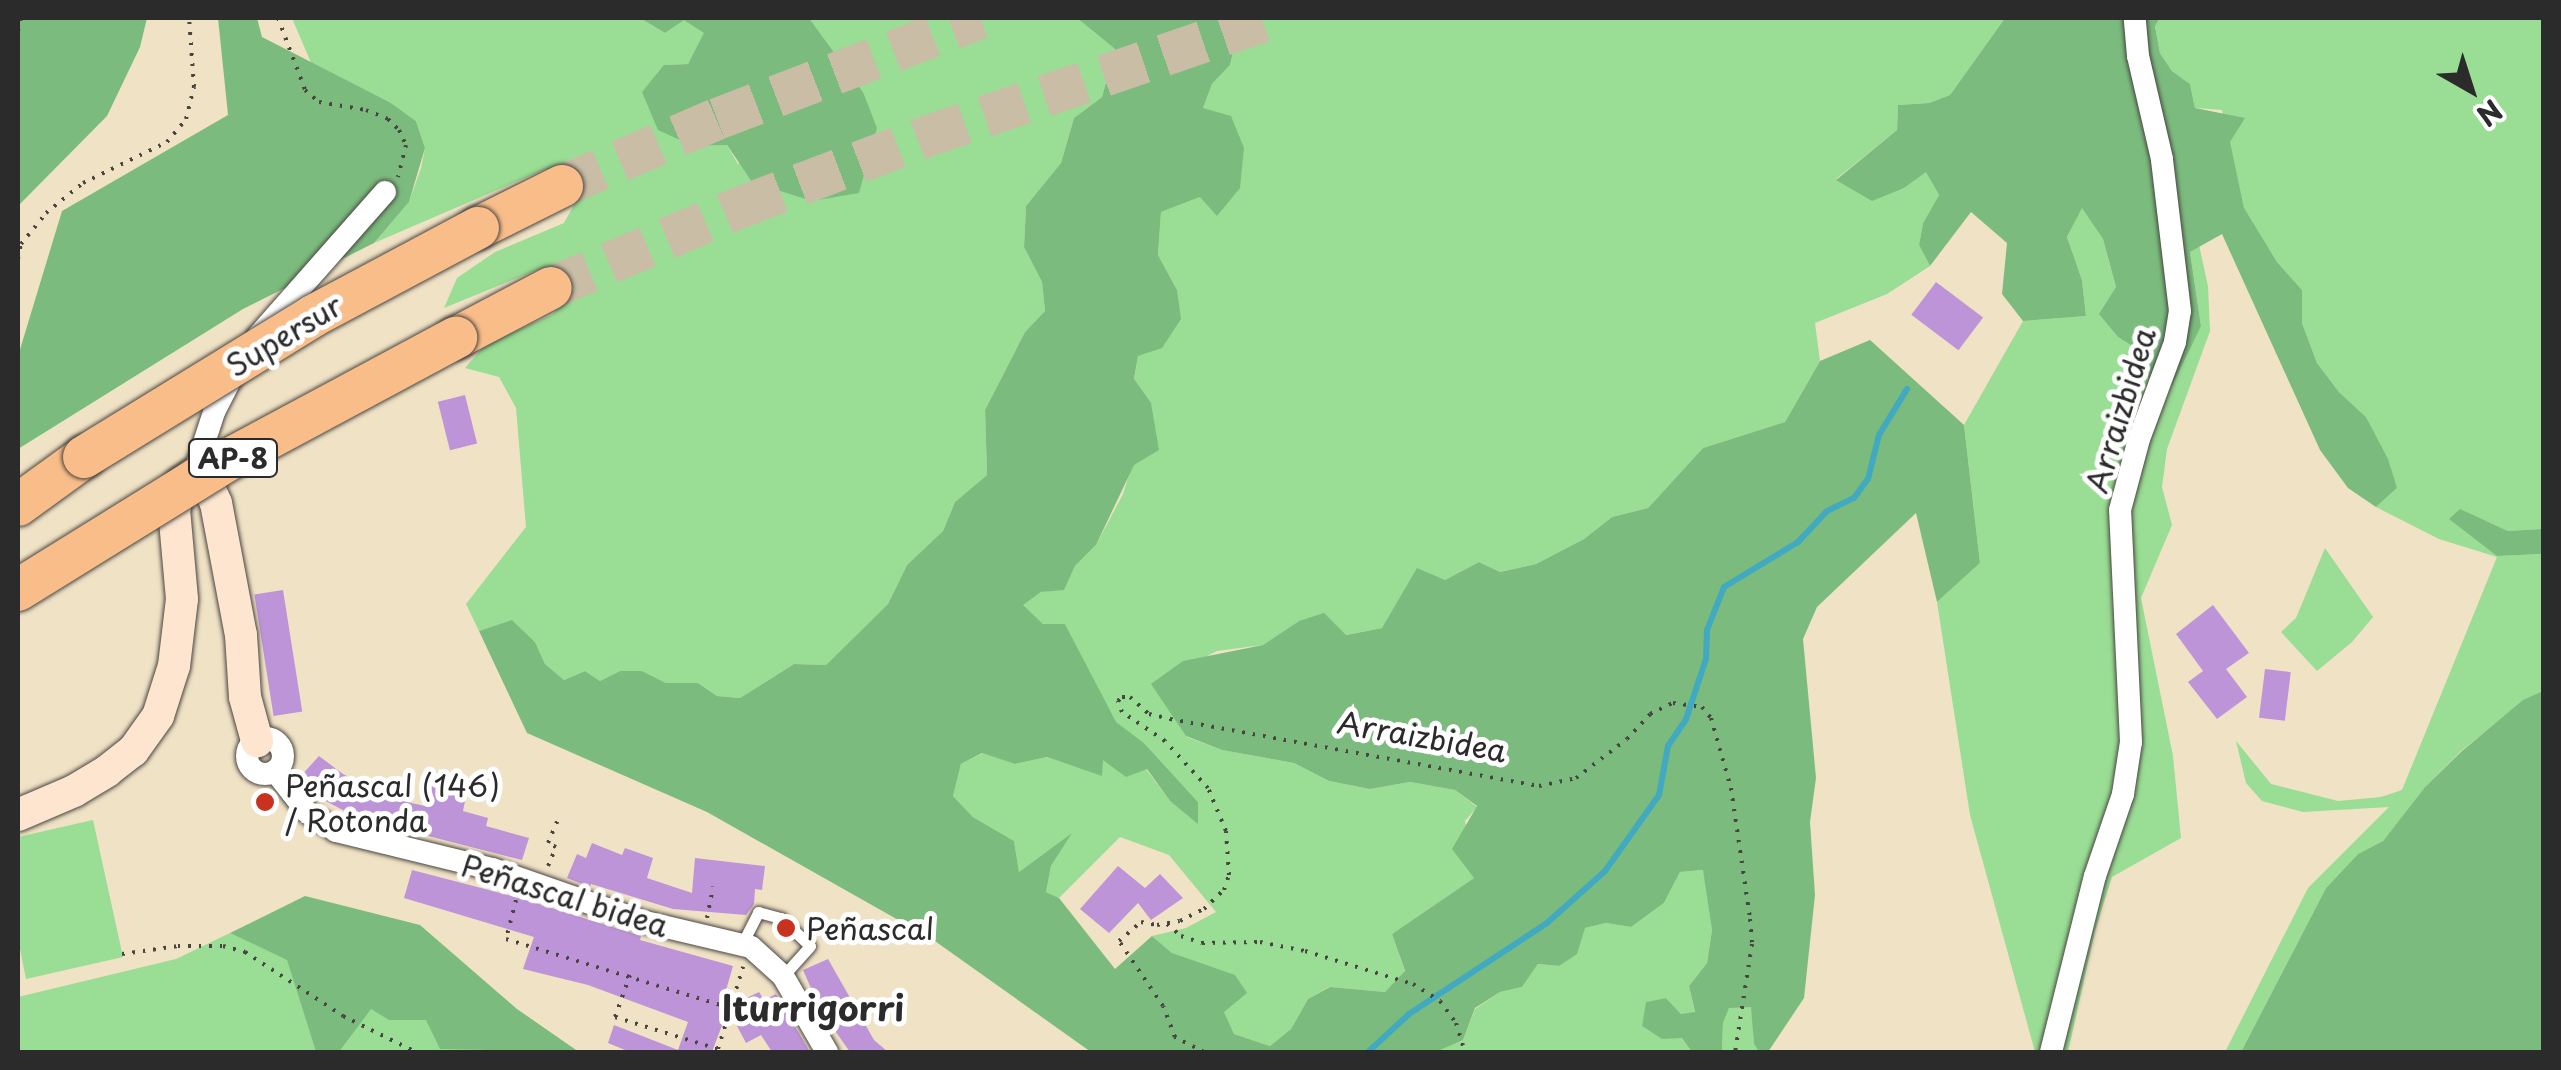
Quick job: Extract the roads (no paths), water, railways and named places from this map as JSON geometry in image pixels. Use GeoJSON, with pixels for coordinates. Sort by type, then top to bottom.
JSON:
{"type":"FeatureCollection","features":[{"type":"Feature","properties":{"kind":"highway","name":"Supersur"},"geometry":{"type":"LineString","coordinates":[[18,505],[84,458],[313,316],[562,186]]}},
{"type":"Feature","properties":{"kind":"highway","name":"AP-8"},"geometry":{"type":"LineString","coordinates":[[18,590],[228,460],[551,288]]}},
{"type":"Feature","properties":{"kind":"highway"},"geometry":{"type":"LineString","coordinates":[[18,492],[84,458]]}},
{"type":"Feature","properties":{"kind":"street","name":"Arraizbidea"},"geometry":{"type":"LineString","coordinates":[[2051,1052],[2090,895],[2123,794],[2130,742],[2120,510],[2139,439],[2175,342],[2180,311],[2162,159],[2138,56],[2135,18]]}},
{"type":"Feature","properties":{"kind":"street"},"geometry":{"type":"LineString","coordinates":[[18,814],[74,791],[107,770],[133,751],[158,716],[170,682],[182,599],[174,510],[181,483],[194,474],[214,412],[234,371],[286,303],[385,192]]}},
{"type":"Feature","properties":{"kind":"street"},"geometry":{"type":"LineString","coordinates":[[194,474],[206,480],[216,503],[241,635],[246,697],[257,740]]}},
{"type":"Feature","properties":{"kind":"street","name":"Peñascal bidea"},"geometry":{"type":"LineString","coordinates":[[257,740],[269,739],[279,745],[283,756],[275,771],[307,812],[336,831],[492,869],[743,956],[764,956],[783,976],[827,1052]]}},
{"type":"Feature","properties":{"kind":"lane"},"geometry":{"type":"LineString","coordinates":[[743,956],[758,912],[781,918],[810,946],[783,976]]}},
{"type":"Feature","properties":{"kind":"waterway"},"geometry":{"type":"LineString","coordinates":[[1368,1052],[1409,1014],[1547,923],[1605,871],[1659,795],[1668,746],[1686,719],[1706,659],[1707,630],[1724,587],[1798,542],[1827,511],[1854,498],[1868,479],[1879,435],[1907,389]]}},
{"type":"Feature","properties":{"kind":"tunnel"},"geometry":{"type":"LineString","coordinates":[[562,186],[717,119],[980,18]]}},
{"type":"Feature","properties":{"kind":"tunnel"},"geometry":{"type":"LineString","coordinates":[[551,288],[741,207],[925,137],[1272,18]]}},
{"type":"Feature","properties":{"kind":"place","name":"Peñascal (146) / Rotonda"},"geometry":{"type":"Point","coordinates":[265,802]}},
{"type":"Feature","properties":{"kind":"place","name":"Peñascal"},"geometry":{"type":"Point","coordinates":[786,928]}},
{"type":"Feature","properties":{"kind":"district","name":"Iturrigorri"},"geometry":{"type":"Point","coordinates":[813,1007]}}]}
